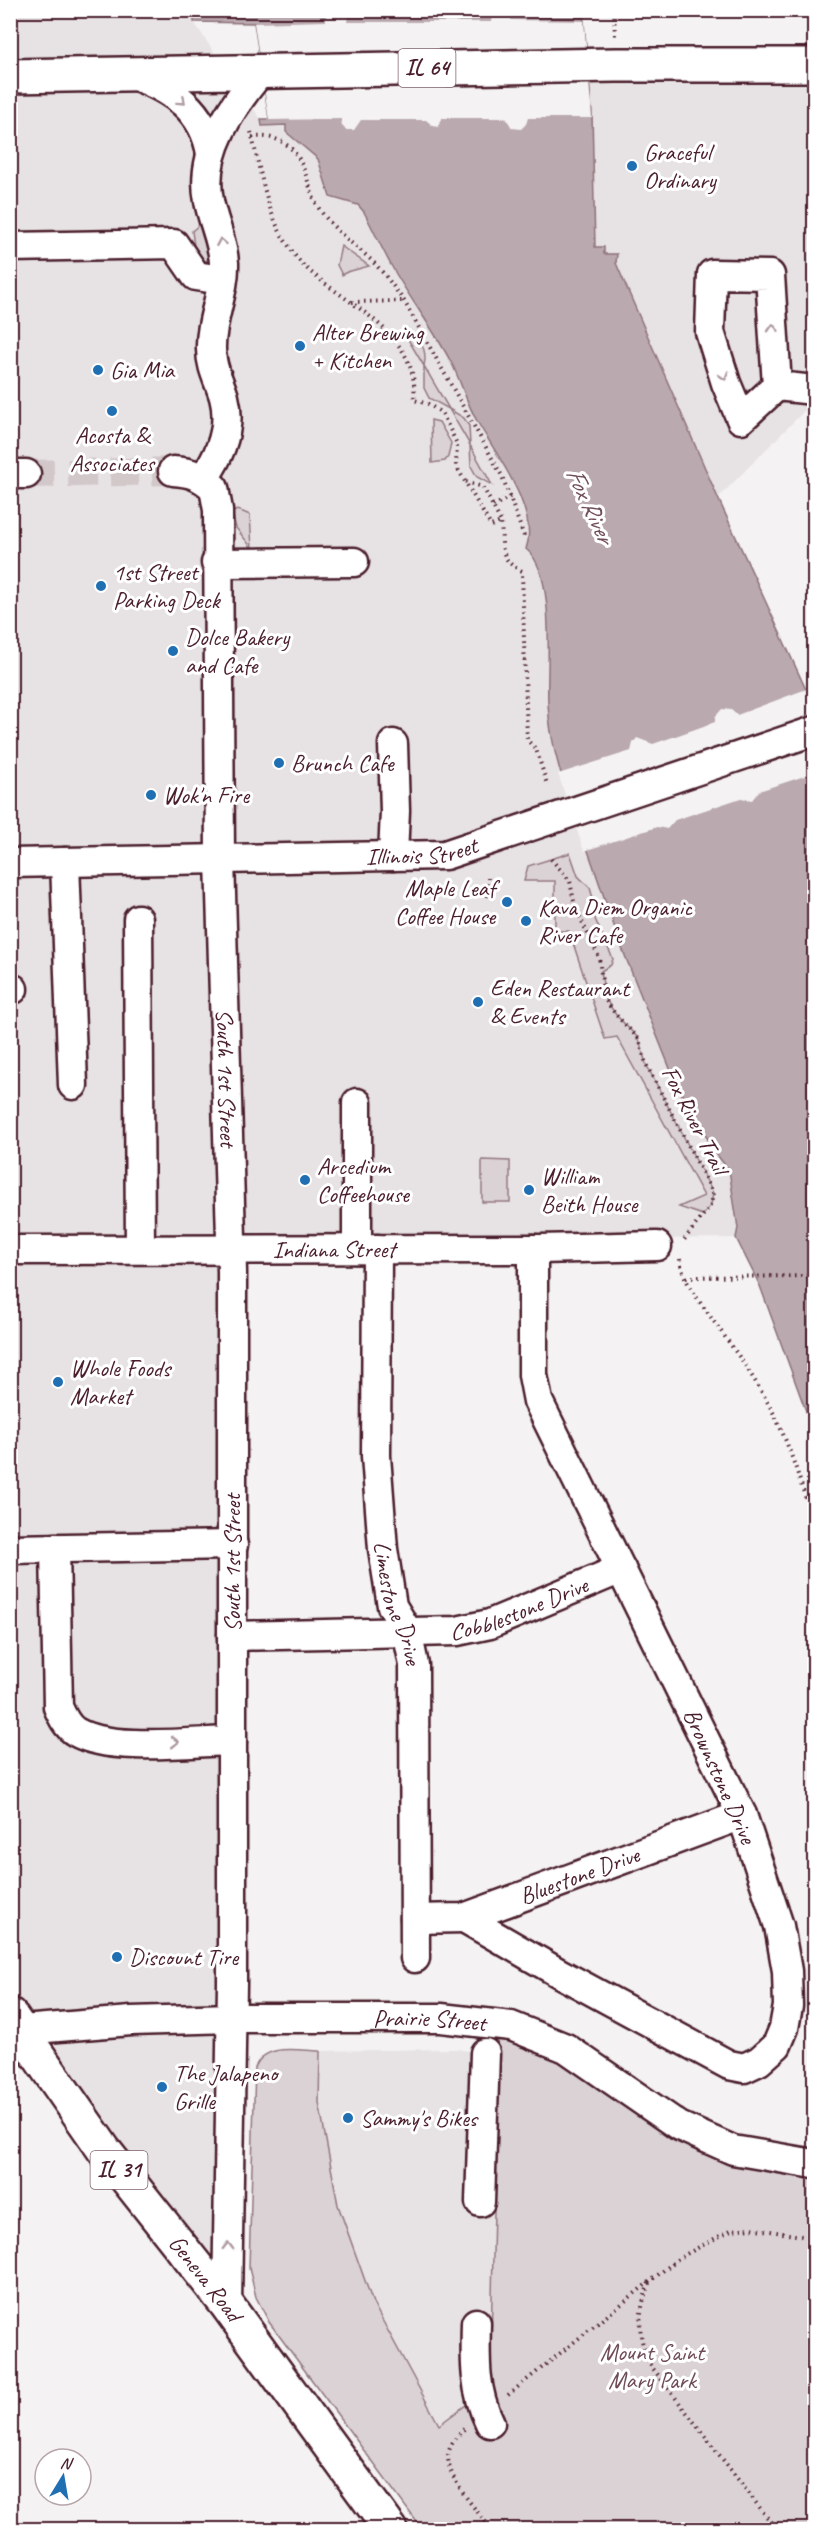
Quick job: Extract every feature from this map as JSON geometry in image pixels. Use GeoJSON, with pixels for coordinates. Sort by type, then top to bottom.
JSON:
{"type":"FeatureCollection","features":[{"type":"Feature","properties":{"kind":"main road","name":"IL 64"},"geometry":{"type":"LineString","coordinates":[[10,76],[593,65],[814,66]]}},
{"type":"Feature","properties":{"kind":"main road","name":"Geneva Road"},"geometry":{"type":"LineString","coordinates":[[13,2025],[104,2150],[227,2305],[391,2529]]}},
{"type":"Feature","properties":{"kind":"street"},"geometry":{"type":"LineString","coordinates":[[211,154],[228,120],[262,70]]}},
{"type":"Feature","properties":{"kind":"street"},"geometry":{"type":"LineString","coordinates":[[131,74],[172,92],[193,110],[208,139],[211,154],[207,184],[209,201],[222,249],[222,280],[211,349],[215,378],[224,396],[227,416],[225,439],[215,462],[204,478],[189,472],[173,471]]}},
{"type":"Feature","properties":{"kind":"street"},"geometry":{"type":"LineString","coordinates":[[10,247],[174,244],[196,276],[222,280]]}},
{"type":"Feature","properties":{"kind":"street"},"geometry":{"type":"LineString","coordinates":[[777,386],[770,275],[712,273],[710,332],[726,383],[741,419],[777,386],[814,390]]}},
{"type":"Feature","properties":{"kind":"street","name":"South 1st Street"},"geometry":{"type":"LineString","coordinates":[[204,478],[214,488],[216,499],[220,859],[231,1249],[232,2018],[227,2305]]}},
{"type":"Feature","properties":{"kind":"street"},"geometry":{"type":"LineString","coordinates":[[216,563],[354,562]]}},
{"type":"Feature","properties":{"kind":"street","name":"Illinois Street"},"geometry":{"type":"LineString","coordinates":[[10,863],[445,855],[814,731]]}},
{"type":"Feature","properties":{"kind":"street"},"geometry":{"type":"LineString","coordinates":[[393,744],[395,811],[393,856]]}},
{"type":"Feature","properties":{"kind":"street"},"geometry":{"type":"LineString","coordinates":[[65,862],[73,1085]]}},
{"type":"Feature","properties":{"kind":"street"},"geometry":{"type":"LineString","coordinates":[[138,919],[140,1249]]}},
{"type":"Feature","properties":{"kind":"street","name":"Limestone Drive"},"geometry":{"type":"LineString","coordinates":[[357,1103],[367,1249],[382,1549],[392,1606],[406,1630],[414,1665],[415,1958]]}},
{"type":"Feature","properties":{"kind":"street","name":"Indiana Street"},"geometry":{"type":"LineString","coordinates":[[10,1250],[672,1247]]}},
{"type":"Feature","properties":{"kind":"street","name":"Brownstone Drive"},"geometry":{"type":"LineString","coordinates":[[464,1918],[729,2065],[744,2068],[759,2061],[777,2045],[784,2028],[788,2006],[787,1971],[779,1926],[742,1815],[538,1401],[533,1376],[533,1249]]}},
{"type":"Feature","properties":{"kind":"street"},"geometry":{"type":"LineString","coordinates":[[10,1549],[233,1545]]}},
{"type":"Feature","properties":{"kind":"street"},"geometry":{"type":"LineString","coordinates":[[55,1548],[58,1707],[62,1718],[75,1732],[93,1739],[118,1743],[232,1741]]}},
{"type":"Feature","properties":{"kind":"street","name":"Cobblestone Drive"},"geometry":{"type":"LineString","coordinates":[[232,1636],[406,1630],[457,1631],[490,1624],[621,1569]]}},
{"type":"Feature","properties":{"kind":"street","name":"Bluestone Drive"},"geometry":{"type":"LineString","coordinates":[[415,1919],[464,1918],[742,1815]]}},
{"type":"Feature","properties":{"kind":"street","name":"Prairie Street"},"geometry":{"type":"LineString","coordinates":[[13,2025],[232,2018],[441,2018],[512,2026],[566,2048],[679,2126],[733,2150],[814,2164]]}},
{"type":"Feature","properties":{"kind":"street"},"geometry":{"type":"LineString","coordinates":[[480,2202],[485,2054]]}},
{"type":"Feature","properties":{"kind":"street"},"geometry":{"type":"LineString","coordinates":[[476,2323],[475,2366],[478,2389],[488,2419]]}},
{"type":"Feature","properties":{"kind":"path"},"geometry":{"type":"LineString","coordinates":[[250,128],[271,208],[284,239],[302,264],[376,320],[401,348],[411,369],[415,388],[414,400],[442,413],[457,444],[456,466],[491,526],[501,522]]}},
{"type":"Feature","properties":{"kind":"path"},"geometry":{"type":"LineString","coordinates":[[252,137],[266,136],[276,139],[295,153],[305,169],[313,197],[328,221],[342,237],[369,258],[404,301],[502,476],[525,540]]}},
{"type":"Feature","properties":{"kind":"path"},"geometry":{"type":"LineString","coordinates":[[351,302],[404,301]]}},
{"type":"Feature","properties":{"kind":"path"},"geometry":{"type":"LineString","coordinates":[[465,482],[483,487],[501,522],[504,557],[511,566],[522,571],[527,740],[536,748],[547,784]]}},
{"type":"Feature","properties":{"kind":"path"},"geometry":{"type":"LineString","coordinates":[[493,506],[510,497]]}},
{"type":"Feature","properties":{"kind":"path","name":"Fox River Trail"},"geometry":{"type":"LineString","coordinates":[[551,859],[570,881],[574,907],[599,957],[604,998],[616,1015],[639,1039],[646,1064],[712,1193],[711,1205],[672,1247]]}},
{"type":"Feature","properties":{"kind":"path"},"geometry":{"type":"LineString","coordinates":[[488,878],[488,897]]}},
{"type":"Feature","properties":{"kind":"path"},"geometry":{"type":"LineString","coordinates":[[672,1247],[686,1277],[769,1405],[789,1450],[814,1523]]}},
{"type":"Feature","properties":{"kind":"path"},"geometry":{"type":"LineString","coordinates":[[686,1277],[814,1276]]}},
{"type":"Feature","properties":{"kind":"path"},"geometry":{"type":"LineString","coordinates":[[492,2529],[452,2476],[448,2463],[449,2449],[462,2430],[488,2419],[679,2258],[731,2230],[751,2228],[814,2238]]}},
{"type":"Feature","properties":{"kind":"path"},"geometry":{"type":"LineString","coordinates":[[649,2282],[640,2310],[639,2328],[639,2337],[648,2362],[770,2521],[782,2529]]}},
{"type":"Feature","properties":{"kind":"shaded area"},"geometry":{"type":"Polygon","coordinates":[[[10,11],[194,11],[194,22],[221,63],[11,65],[10,11]]]}},
{"type":"Feature","properties":{"kind":"shaded area"},"geometry":{"type":"Polygon","coordinates":[[[814,72],[814,401],[718,498],[616,263],[617,254],[604,254],[595,248],[588,74],[814,72]]]}},
{"type":"Feature","properties":{"kind":"shaded area"},"geometry":{"type":"Polygon","coordinates":[[[232,80],[261,119],[262,126],[286,125],[286,132],[318,159],[330,197],[358,205],[364,212],[392,266],[451,361],[475,418],[498,454],[523,506],[529,525],[530,539],[526,549],[535,556],[546,592],[551,739],[572,805],[438,850],[11,854],[10,83],[232,80]]]}},
{"type":"Feature","properties":{"kind":"shaded area"},"geometry":{"type":"Polygon","coordinates":[[[577,820],[620,943],[677,1086],[717,1155],[729,1170],[738,1228],[736,1238],[238,1243],[227,867],[444,863],[577,820]]]}},
{"type":"Feature","properties":{"kind":"shaded area"},"geometry":{"type":"Polygon","coordinates":[[[212,867],[222,1254],[226,2012],[22,2023],[11,2003],[10,872],[212,867]]]}},
{"type":"Feature","properties":{"kind":"shaded area"},"geometry":{"type":"Polygon","coordinates":[[[228,2022],[221,2290],[30,2034],[228,2022]]]}},
{"type":"Feature","properties":{"kind":"shaded area"},"geometry":{"type":"Polygon","coordinates":[[[456,2049],[497,2056],[490,2387],[439,2425],[373,2303],[338,2205],[319,2103],[320,2051],[456,2049]]]}},
{"type":"Feature","properties":{"kind":"green space"},"geometry":{"type":"Polygon","coordinates":[[[201,223],[210,256],[204,263],[194,246],[192,231],[201,223]]]}},
{"type":"Feature","properties":{"kind":"green space"},"geometry":{"type":"Polygon","coordinates":[[[341,246],[369,266],[342,275],[337,265],[341,246]]]}},
{"type":"Feature","properties":{"kind":"green space"},"geometry":{"type":"Polygon","coordinates":[[[403,331],[418,340],[424,349],[424,366],[403,331]]]}},
{"type":"Feature","properties":{"kind":"green space"},"geometry":{"type":"Polygon","coordinates":[[[424,366],[449,409],[429,398],[424,388],[424,366]]]}},
{"type":"Feature","properties":{"kind":"green space"},"geometry":{"type":"Polygon","coordinates":[[[449,409],[464,418],[469,426],[470,445],[449,409]]]}},
{"type":"Feature","properties":{"kind":"green space"},"geometry":{"type":"Polygon","coordinates":[[[431,420],[439,422],[451,443],[445,461],[432,463],[431,420]]]}},
{"type":"Feature","properties":{"kind":"green space"},"geometry":{"type":"Polygon","coordinates":[[[470,445],[492,485],[477,477],[471,466],[470,445]]]}},
{"type":"Feature","properties":{"kind":"green space"},"geometry":{"type":"Polygon","coordinates":[[[238,510],[250,515],[252,548],[236,528],[232,512],[238,510]]]}},
{"type":"Feature","properties":{"kind":"green space"},"geometry":{"type":"Polygon","coordinates":[[[570,853],[578,876],[590,888],[595,905],[595,919],[613,959],[611,965],[601,971],[605,998],[616,1015],[639,1039],[646,1064],[713,1193],[711,1205],[703,1215],[679,1207],[704,1196],[617,1037],[605,1039],[569,931],[555,931],[555,881],[524,881],[528,866],[570,853]]]}},
{"type":"Feature","properties":{"kind":"green space"},"geometry":{"type":"Polygon","coordinates":[[[482,1160],[510,1161],[510,1202],[482,1202],[482,1160]]]}},
{"type":"Feature","properties":{"kind":"green space","name":"Mount Saint Mary Park"},"geometry":{"type":"Polygon","coordinates":[[[498,2034],[565,2060],[671,2134],[814,2167],[814,2529],[422,2529],[269,2322],[256,2297],[249,2268],[255,2068],[266,2054],[274,2051],[320,2051],[319,2103],[338,2205],[373,2303],[439,2425],[490,2387],[498,2034]]]}},
{"type":"Feature","properties":{"kind":"water","name":"Fox River"},"geometry":{"type":"Polygon","coordinates":[[[194,11],[583,11],[592,112],[595,247],[604,247],[604,254],[617,254],[616,263],[718,498],[814,707],[814,1433],[760,1286],[736,1238],[738,1228],[729,1170],[717,1155],[677,1086],[620,943],[559,767],[549,712],[546,599],[536,561],[526,549],[529,534],[527,517],[514,483],[473,414],[451,362],[398,277],[364,212],[358,205],[330,197],[318,159],[286,132],[286,125],[262,126],[261,119],[269,119],[254,23],[194,22],[194,11]]]}},
{"type":"Feature","properties":{"kind":"pier"},"geometry":{"type":"Polygon","coordinates":[[[332,11],[342,12],[348,16],[347,22],[491,22],[492,14],[496,11],[506,11],[512,16],[511,20],[584,21],[592,118],[528,118],[521,129],[512,128],[506,118],[442,118],[438,127],[426,120],[361,120],[354,130],[346,130],[342,126],[341,119],[269,120],[254,23],[326,21],[326,15],[332,11]]]}},
{"type":"Feature","properties":{"kind":"pier"},"geometry":{"type":"Polygon","coordinates":[[[809,688],[814,699],[814,773],[759,791],[752,800],[741,798],[675,820],[667,829],[657,827],[584,851],[558,774],[631,751],[637,738],[653,744],[715,722],[715,717],[722,709],[731,710],[737,715],[809,688]]]}},
{"type":"Feature","properties":{"kind":"tunnel"},"geometry":{"type":"LineString","coordinates":[[26,474],[173,471]]}},
{"type":"Feature","properties":{"kind":"place","name":"Graceful Ordinary"},"geometry":{"type":"Point","coordinates":[632,166]}},
{"type":"Feature","properties":{"kind":"place","name":"Alter Brewing + Kitchen"},"geometry":{"type":"Point","coordinates":[300,346]}},
{"type":"Feature","properties":{"kind":"place","name":"Gia Mia"},"geometry":{"type":"Point","coordinates":[98,370]}},
{"type":"Feature","properties":{"kind":"place","name":"Acosta & Associates"},"geometry":{"type":"Point","coordinates":[112,411]}},
{"type":"Feature","properties":{"kind":"place","name":"1st Street Parking Deck"},"geometry":{"type":"Point","coordinates":[101,586]}},
{"type":"Feature","properties":{"kind":"place","name":"Dolce Bakery and Cafe"},"geometry":{"type":"Point","coordinates":[173,651]}},
{"type":"Feature","properties":{"kind":"place","name":"Brunch Cafe"},"geometry":{"type":"Point","coordinates":[279,763]}},
{"type":"Feature","properties":{"kind":"place","name":"Wok'n Fire"},"geometry":{"type":"Point","coordinates":[151,795]}},
{"type":"Feature","properties":{"kind":"place","name":"Maple Leaf Coffee House"},"geometry":{"type":"Point","coordinates":[507,902]}},
{"type":"Feature","properties":{"kind":"place","name":"Kava Diem Organic River Cafe"},"geometry":{"type":"Point","coordinates":[526,921]}},
{"type":"Feature","properties":{"kind":"place","name":"Eden Restaurant & Events"},"geometry":{"type":"Point","coordinates":[478,1002]}},
{"type":"Feature","properties":{"kind":"place","name":"Arcedium Coffeehouse"},"geometry":{"type":"Point","coordinates":[305,1180]}},
{"type":"Feature","properties":{"kind":"place","name":"William Beith House"},"geometry":{"type":"Point","coordinates":[529,1190]}},
{"type":"Feature","properties":{"kind":"place","name":"Whole Foods Market"},"geometry":{"type":"Point","coordinates":[58,1382]}},
{"type":"Feature","properties":{"kind":"place","name":"Discount Tire"},"geometry":{"type":"Point","coordinates":[117,1957]}},
{"type":"Feature","properties":{"kind":"place","name":"The Jalapeno Grille"},"geometry":{"type":"Point","coordinates":[162,2087]}},
{"type":"Feature","properties":{"kind":"place","name":"Sammy's Bikes"},"geometry":{"type":"Point","coordinates":[348,2118]}}]}
